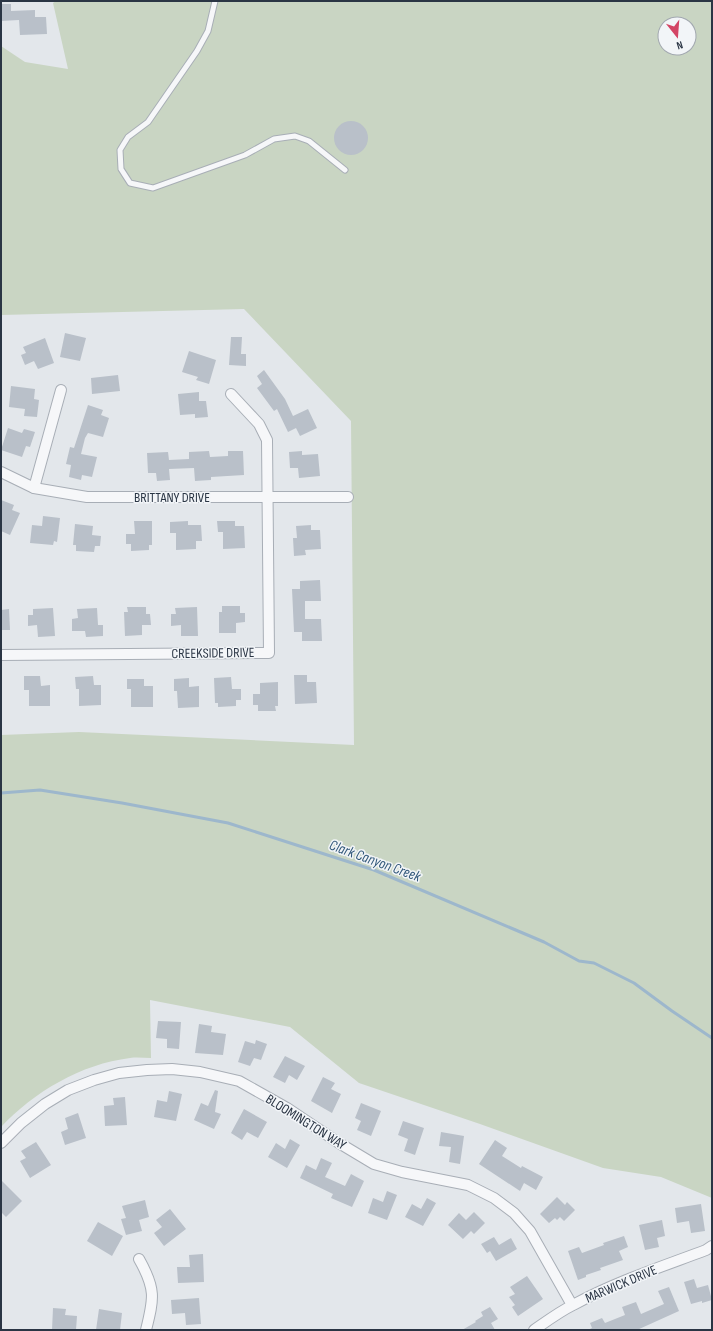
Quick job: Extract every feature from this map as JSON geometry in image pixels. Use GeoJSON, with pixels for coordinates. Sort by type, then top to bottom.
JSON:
{"type":"FeatureCollection","features":[{"type":"Feature","properties":{"kind":"street"},"geometry":{"type":"LineString","coordinates":[[34,488],[61,390]]}},
{"type":"Feature","properties":{"kind":"street"},"geometry":{"type":"LineString","coordinates":[[231,394],[259,424],[267,440],[268,497]]}},
{"type":"Feature","properties":{"kind":"street","name":"BRITTANY DRIVE"},"geometry":{"type":"LineString","coordinates":[[1,472],[34,488],[87,497],[348,497]]}},
{"type":"Feature","properties":{"kind":"street","name":"CREEKSIDE DRIVE"},"geometry":{"type":"LineString","coordinates":[[1,655],[270,653],[268,497]]}},
{"type":"Feature","properties":{"kind":"street","name":"BLOOMINGTON WAY"},"geometry":{"type":"LineString","coordinates":[[1,1143],[21,1123],[51,1100],[68,1090],[94,1080],[120,1073],[172,1069],[200,1072],[239,1081],[287,1108],[339,1143],[374,1164],[402,1172],[468,1185],[494,1198],[514,1213],[530,1231],[572,1305]]}},
{"type":"Feature","properties":{"kind":"street","name":"MARWICK DRIVE"},"geometry":{"type":"LineString","coordinates":[[534,1330],[572,1305],[605,1289],[706,1250],[712,1246]]}},
{"type":"Feature","properties":{"kind":"street"},"geometry":{"type":"LineString","coordinates":[[139,1259],[148,1274],[152,1288],[152,1306],[146,1330]]}},
{"type":"Feature","properties":{"kind":"lane"},"geometry":{"type":"LineString","coordinates":[[215,1],[208,31],[197,51],[148,122],[128,137],[120,150],[121,168],[130,184],[153,188],[244,155],[274,140],[295,136],[309,141],[345,170]]}},
{"type":"Feature","properties":{"kind":"green space"},"geometry":{"type":"Polygon","coordinates":[[[56,1],[712,1],[712,1198],[661,1177],[603,1168],[359,1083],[290,1027],[150,1000],[151,1058],[133,1058],[112,1061],[76,1073],[43,1091],[14,1114],[1,1127],[1,735],[79,732],[354,745],[351,421],[244,309],[1,315],[1,46],[25,62],[68,69],[53,3],[56,1]]]}},
{"type":"Feature","properties":{"kind":"building"},"geometry":{"type":"Polygon","coordinates":[[[1,4],[11,4],[11,11],[35,10],[35,17],[46,17],[47,34],[20,35],[19,20],[1,21],[1,4]]]}},
{"type":"Feature","properties":{"kind":"building"},"geometry":{"type":"Polygon","coordinates":[[[348,121],[354,121],[358,122],[365,128],[368,138],[367,145],[361,152],[354,155],[348,155],[344,154],[337,148],[334,141],[334,135],[335,131],[341,124],[348,121]]]}},
{"type":"Feature","properties":{"kind":"building"},"geometry":{"type":"Polygon","coordinates":[[[65,333],[86,338],[80,361],[60,357],[65,333]]]}},
{"type":"Feature","properties":{"kind":"building"},"geometry":{"type":"Polygon","coordinates":[[[231,337],[242,337],[241,354],[246,354],[246,366],[229,365],[231,337]]]}},
{"type":"Feature","properties":{"kind":"building"},"geometry":{"type":"Polygon","coordinates":[[[45,338],[54,363],[38,369],[34,361],[25,365],[21,355],[26,353],[23,347],[45,338]]]}},
{"type":"Feature","properties":{"kind":"building"},"geometry":{"type":"Polygon","coordinates":[[[189,351],[216,360],[209,384],[196,380],[198,377],[182,372],[189,351]]]}},
{"type":"Feature","properties":{"kind":"building"},"geometry":{"type":"Polygon","coordinates":[[[264,370],[285,399],[293,416],[308,409],[317,428],[300,436],[296,428],[288,432],[277,409],[274,411],[257,388],[262,384],[257,376],[264,370]]]}},
{"type":"Feature","properties":{"kind":"building"},"geometry":{"type":"Polygon","coordinates":[[[118,375],[120,391],[92,394],[91,378],[118,375]]]}},
{"type":"Feature","properties":{"kind":"building"},"geometry":{"type":"Polygon","coordinates":[[[11,386],[35,389],[34,399],[39,400],[37,417],[24,416],[25,409],[9,407],[11,386]]]}},
{"type":"Feature","properties":{"kind":"building"},"geometry":{"type":"Polygon","coordinates":[[[199,392],[199,401],[206,401],[208,417],[195,418],[195,414],[180,415],[178,394],[199,392]]]}},
{"type":"Feature","properties":{"kind":"building"},"geometry":{"type":"Polygon","coordinates":[[[88,405],[103,410],[101,415],[109,418],[103,437],[88,433],[85,438],[81,454],[97,457],[92,477],[82,475],[81,480],[69,477],[71,465],[66,464],[70,447],[74,448],[88,405]]]}},
{"type":"Feature","properties":{"kind":"building"},"geometry":{"type":"Polygon","coordinates":[[[8,428],[22,433],[24,429],[35,432],[30,447],[26,446],[22,457],[1,450],[8,428]]]}},
{"type":"Feature","properties":{"kind":"building"},"geometry":{"type":"Polygon","coordinates":[[[209,451],[210,457],[228,456],[228,451],[243,451],[244,475],[211,477],[211,480],[195,481],[194,468],[169,469],[170,480],[157,481],[156,473],[148,473],[147,453],[168,452],[169,460],[189,459],[189,452],[209,451]]]}},
{"type":"Feature","properties":{"kind":"building"},"geometry":{"type":"Polygon","coordinates":[[[302,451],[302,455],[318,454],[320,476],[299,478],[298,468],[290,468],[289,452],[302,451]]]}},
{"type":"Feature","properties":{"kind":"building"},"geometry":{"type":"Polygon","coordinates":[[[1,500],[14,505],[12,510],[20,513],[10,535],[1,531],[1,500]]]}},
{"type":"Feature","properties":{"kind":"building"},"geometry":{"type":"Polygon","coordinates":[[[43,516],[60,518],[57,542],[54,541],[53,545],[30,543],[32,525],[42,526],[43,516]]]}},
{"type":"Feature","properties":{"kind":"building"},"geometry":{"type":"Polygon","coordinates":[[[134,521],[152,521],[152,545],[149,545],[149,550],[131,551],[131,544],[126,544],[126,534],[135,534],[134,521]]]}},
{"type":"Feature","properties":{"kind":"building"},"geometry":{"type":"Polygon","coordinates":[[[188,521],[188,525],[201,525],[202,541],[196,541],[196,549],[176,550],[176,533],[170,533],[170,522],[188,521]]]}},
{"type":"Feature","properties":{"kind":"building"},"geometry":{"type":"Polygon","coordinates":[[[217,521],[235,521],[235,526],[244,526],[245,548],[223,549],[223,532],[218,532],[217,521]]]}},
{"type":"Feature","properties":{"kind":"building"},"geometry":{"type":"Polygon","coordinates":[[[75,524],[93,526],[92,535],[101,536],[100,546],[95,546],[94,552],[76,551],[76,545],[73,545],[75,524]]]}},
{"type":"Feature","properties":{"kind":"building"},"geometry":{"type":"Polygon","coordinates":[[[311,525],[311,530],[320,530],[321,549],[305,550],[306,555],[294,556],[293,538],[297,538],[296,526],[311,525]]]}},
{"type":"Feature","properties":{"kind":"building"},"geometry":{"type":"Polygon","coordinates":[[[320,580],[321,601],[305,601],[305,619],[321,619],[322,641],[302,641],[302,632],[294,632],[292,589],[300,589],[300,581],[320,580]]]}},
{"type":"Feature","properties":{"kind":"building"},"geometry":{"type":"Polygon","coordinates":[[[222,606],[240,606],[240,613],[245,613],[245,622],[236,623],[236,633],[219,633],[219,612],[222,612],[222,606]]]}},
{"type":"Feature","properties":{"kind":"building"},"geometry":{"type":"Polygon","coordinates":[[[127,607],[146,607],[146,614],[150,614],[151,625],[142,625],[142,635],[125,636],[124,612],[128,612],[127,607]]]}},
{"type":"Feature","properties":{"kind":"building"},"geometry":{"type":"Polygon","coordinates":[[[197,607],[198,636],[181,636],[181,625],[171,626],[171,614],[176,614],[175,608],[197,607]]]}},
{"type":"Feature","properties":{"kind":"building"},"geometry":{"type":"Polygon","coordinates":[[[53,608],[55,636],[38,637],[37,625],[28,626],[28,615],[33,615],[33,609],[53,608]]]}},
{"type":"Feature","properties":{"kind":"building"},"geometry":{"type":"Polygon","coordinates":[[[97,608],[98,625],[103,625],[103,636],[86,637],[85,631],[72,631],[72,619],[78,618],[77,609],[97,608]]]}},
{"type":"Feature","properties":{"kind":"building"},"geometry":{"type":"Polygon","coordinates":[[[9,609],[10,630],[1,630],[1,610],[9,609]]]}},
{"type":"Feature","properties":{"kind":"building"},"geometry":{"type":"Polygon","coordinates":[[[294,675],[307,675],[307,682],[316,682],[317,703],[295,704],[294,675]]]}},
{"type":"Feature","properties":{"kind":"building"},"geometry":{"type":"Polygon","coordinates":[[[24,676],[40,676],[41,686],[50,685],[50,706],[29,706],[29,690],[24,690],[24,676]]]}},
{"type":"Feature","properties":{"kind":"building"},"geometry":{"type":"Polygon","coordinates":[[[93,676],[94,685],[101,685],[101,705],[79,706],[79,689],[76,689],[75,677],[93,676]]]}},
{"type":"Feature","properties":{"kind":"building"},"geometry":{"type":"Polygon","coordinates":[[[231,677],[232,689],[241,689],[241,700],[236,700],[236,706],[218,707],[218,703],[215,703],[214,678],[231,677]]]}},
{"type":"Feature","properties":{"kind":"building"},"geometry":{"type":"Polygon","coordinates":[[[189,678],[189,687],[199,686],[199,707],[178,708],[177,691],[174,691],[174,679],[189,678]]]}},
{"type":"Feature","properties":{"kind":"building"},"geometry":{"type":"Polygon","coordinates":[[[127,679],[144,679],[144,686],[153,686],[153,707],[131,707],[131,689],[127,689],[127,679]]]}},
{"type":"Feature","properties":{"kind":"building"},"geometry":{"type":"Polygon","coordinates":[[[278,682],[278,706],[275,706],[276,711],[258,711],[258,705],[253,705],[253,694],[260,694],[260,683],[278,682]]]}},
{"type":"Feature","properties":{"kind":"building"},"geometry":{"type":"Polygon","coordinates":[[[158,1021],[181,1022],[179,1049],[167,1048],[167,1039],[156,1038],[158,1021]]]}},
{"type":"Feature","properties":{"kind":"building"},"geometry":{"type":"Polygon","coordinates":[[[199,1024],[212,1026],[211,1032],[226,1034],[223,1055],[195,1053],[199,1024]]]}},
{"type":"Feature","properties":{"kind":"building"},"geometry":{"type":"Polygon","coordinates":[[[256,1040],[267,1044],[261,1060],[254,1058],[250,1066],[238,1062],[245,1041],[255,1044],[256,1040]]]}},
{"type":"Feature","properties":{"kind":"building"},"geometry":{"type":"Polygon","coordinates":[[[285,1056],[305,1066],[297,1080],[289,1075],[285,1083],[273,1077],[285,1056]]]}},
{"type":"Feature","properties":{"kind":"building"},"geometry":{"type":"Polygon","coordinates":[[[323,1077],[335,1083],[331,1089],[341,1094],[332,1113],[311,1101],[323,1077]]]}},
{"type":"Feature","properties":{"kind":"building"},"geometry":{"type":"Polygon","coordinates":[[[215,1090],[218,1091],[215,1112],[221,1114],[214,1129],[194,1120],[201,1103],[208,1106],[215,1090]]]}},
{"type":"Feature","properties":{"kind":"building"},"geometry":{"type":"Polygon","coordinates":[[[169,1091],[182,1094],[176,1121],[154,1117],[157,1100],[167,1102],[169,1091]]]}},
{"type":"Feature","properties":{"kind":"building"},"geometry":{"type":"Polygon","coordinates":[[[125,1097],[127,1125],[105,1126],[104,1106],[114,1105],[113,1098],[125,1097]]]}},
{"type":"Feature","properties":{"kind":"building"},"geometry":{"type":"Polygon","coordinates":[[[361,1103],[381,1111],[371,1136],[357,1130],[361,1121],[355,1118],[361,1103]]]}},
{"type":"Feature","properties":{"kind":"building"},"geometry":{"type":"Polygon","coordinates":[[[244,1109],[267,1122],[258,1138],[247,1132],[242,1140],[231,1133],[244,1109]]]}},
{"type":"Feature","properties":{"kind":"building"},"geometry":{"type":"Polygon","coordinates":[[[78,1113],[86,1138],[65,1145],[61,1132],[68,1129],[65,1118],[78,1113]]]}},
{"type":"Feature","properties":{"kind":"building"},"geometry":{"type":"Polygon","coordinates":[[[403,1121],[424,1128],[415,1155],[404,1151],[408,1139],[398,1135],[403,1121]]]}},
{"type":"Feature","properties":{"kind":"building"},"geometry":{"type":"Polygon","coordinates":[[[441,1132],[464,1136],[460,1164],[449,1162],[451,1147],[439,1146],[441,1132]]]}},
{"type":"Feature","properties":{"kind":"building"},"geometry":{"type":"Polygon","coordinates":[[[290,1139],[300,1145],[287,1168],[268,1157],[276,1143],[285,1149],[290,1139]]]}},
{"type":"Feature","properties":{"kind":"building"},"geometry":{"type":"Polygon","coordinates":[[[495,1140],[507,1148],[502,1156],[521,1168],[522,1166],[543,1177],[536,1190],[524,1183],[520,1191],[479,1164],[495,1140]]]}},
{"type":"Feature","properties":{"kind":"building"},"geometry":{"type":"Polygon","coordinates":[[[36,1142],[51,1165],[30,1178],[20,1161],[26,1158],[21,1151],[36,1142]]]}},
{"type":"Feature","properties":{"kind":"building"},"geometry":{"type":"Polygon","coordinates":[[[321,1158],[332,1163],[325,1177],[345,1186],[351,1174],[364,1181],[352,1207],[331,1198],[333,1194],[300,1178],[306,1165],[316,1170],[321,1158]]]}},
{"type":"Feature","properties":{"kind":"building"},"geometry":{"type":"Polygon","coordinates":[[[1,1180],[22,1201],[6,1217],[1,1212],[1,1180]]]}},
{"type":"Feature","properties":{"kind":"building"},"geometry":{"type":"Polygon","coordinates":[[[387,1191],[397,1195],[387,1220],[368,1213],[373,1198],[383,1202],[387,1191]]]}},
{"type":"Feature","properties":{"kind":"building"},"geometry":{"type":"Polygon","coordinates":[[[557,1197],[565,1205],[567,1202],[575,1210],[564,1221],[560,1217],[557,1220],[555,1218],[549,1223],[540,1214],[557,1197]]]}},
{"type":"Feature","properties":{"kind":"building"},"geometry":{"type":"Polygon","coordinates":[[[427,1198],[436,1203],[423,1226],[405,1217],[412,1204],[421,1209],[427,1198]]]}},
{"type":"Feature","properties":{"kind":"building"},"geometry":{"type":"Polygon","coordinates":[[[145,1200],[149,1217],[139,1220],[142,1231],[126,1235],[121,1219],[126,1218],[122,1206],[145,1200]]]}},
{"type":"Feature","properties":{"kind":"building"},"geometry":{"type":"Polygon","coordinates":[[[701,1204],[705,1231],[691,1233],[689,1221],[677,1223],[675,1208],[701,1204]]]}},
{"type":"Feature","properties":{"kind":"building"},"geometry":{"type":"Polygon","coordinates":[[[170,1209],[186,1229],[164,1246],[154,1233],[162,1227],[156,1220],[170,1209]]]}},
{"type":"Feature","properties":{"kind":"building"},"geometry":{"type":"Polygon","coordinates":[[[474,1212],[485,1223],[474,1234],[471,1231],[463,1239],[448,1225],[459,1213],[466,1220],[474,1212]]]}},
{"type":"Feature","properties":{"kind":"building"},"geometry":{"type":"Polygon","coordinates":[[[662,1220],[665,1236],[657,1238],[659,1247],[645,1250],[639,1225],[662,1220]]]}},
{"type":"Feature","properties":{"kind":"building"},"geometry":{"type":"Polygon","coordinates":[[[98,1222],[123,1236],[112,1256],[87,1241],[98,1222]]]}},
{"type":"Feature","properties":{"kind":"building"},"geometry":{"type":"Polygon","coordinates":[[[624,1236],[628,1247],[619,1251],[623,1260],[600,1268],[601,1270],[586,1275],[586,1277],[578,1280],[568,1251],[579,1247],[582,1253],[604,1245],[603,1243],[624,1236]]]}},
{"type":"Feature","properties":{"kind":"building"},"geometry":{"type":"Polygon","coordinates":[[[494,1237],[499,1245],[511,1238],[517,1249],[496,1261],[490,1251],[487,1253],[481,1244],[494,1237]]]}},
{"type":"Feature","properties":{"kind":"building"},"geometry":{"type":"Polygon","coordinates":[[[203,1254],[204,1282],[178,1283],[177,1267],[190,1267],[189,1255],[203,1254]]]}},
{"type":"Feature","properties":{"kind":"building"},"geometry":{"type":"Polygon","coordinates":[[[527,1276],[543,1299],[518,1316],[512,1307],[515,1305],[509,1297],[515,1294],[510,1287],[527,1276]]]}},
{"type":"Feature","properties":{"kind":"building"},"geometry":{"type":"Polygon","coordinates":[[[694,1279],[697,1288],[708,1285],[712,1300],[691,1304],[684,1282],[694,1279]]]}},
{"type":"Feature","properties":{"kind":"building"},"geometry":{"type":"Polygon","coordinates":[[[669,1287],[679,1311],[637,1330],[588,1330],[592,1328],[590,1323],[602,1318],[605,1323],[625,1315],[622,1307],[636,1302],[641,1314],[664,1304],[658,1291],[669,1287]]]}},
{"type":"Feature","properties":{"kind":"building"},"geometry":{"type":"Polygon","coordinates":[[[199,1298],[201,1324],[186,1325],[185,1313],[172,1314],[171,1300],[199,1298]]]}},
{"type":"Feature","properties":{"kind":"building"},"geometry":{"type":"Polygon","coordinates":[[[490,1307],[498,1319],[491,1323],[495,1330],[462,1330],[476,1322],[475,1321],[483,1316],[481,1312],[490,1307]]]}},
{"type":"Feature","properties":{"kind":"building"},"geometry":{"type":"Polygon","coordinates":[[[53,1308],[66,1309],[65,1315],[77,1316],[76,1330],[52,1330],[53,1308]]]}},
{"type":"Feature","properties":{"kind":"building"},"geometry":{"type":"Polygon","coordinates":[[[99,1309],[122,1313],[120,1330],[96,1330],[99,1309]]]}},
{"type":"Feature","properties":{"kind":"waterway","name":"Clark Canyon Creek"},"geometry":{"type":"LineString","coordinates":[[1,793],[40,790],[122,803],[228,823],[374,870],[544,942],[579,961],[594,963],[634,983],[712,1038]]}}]}
